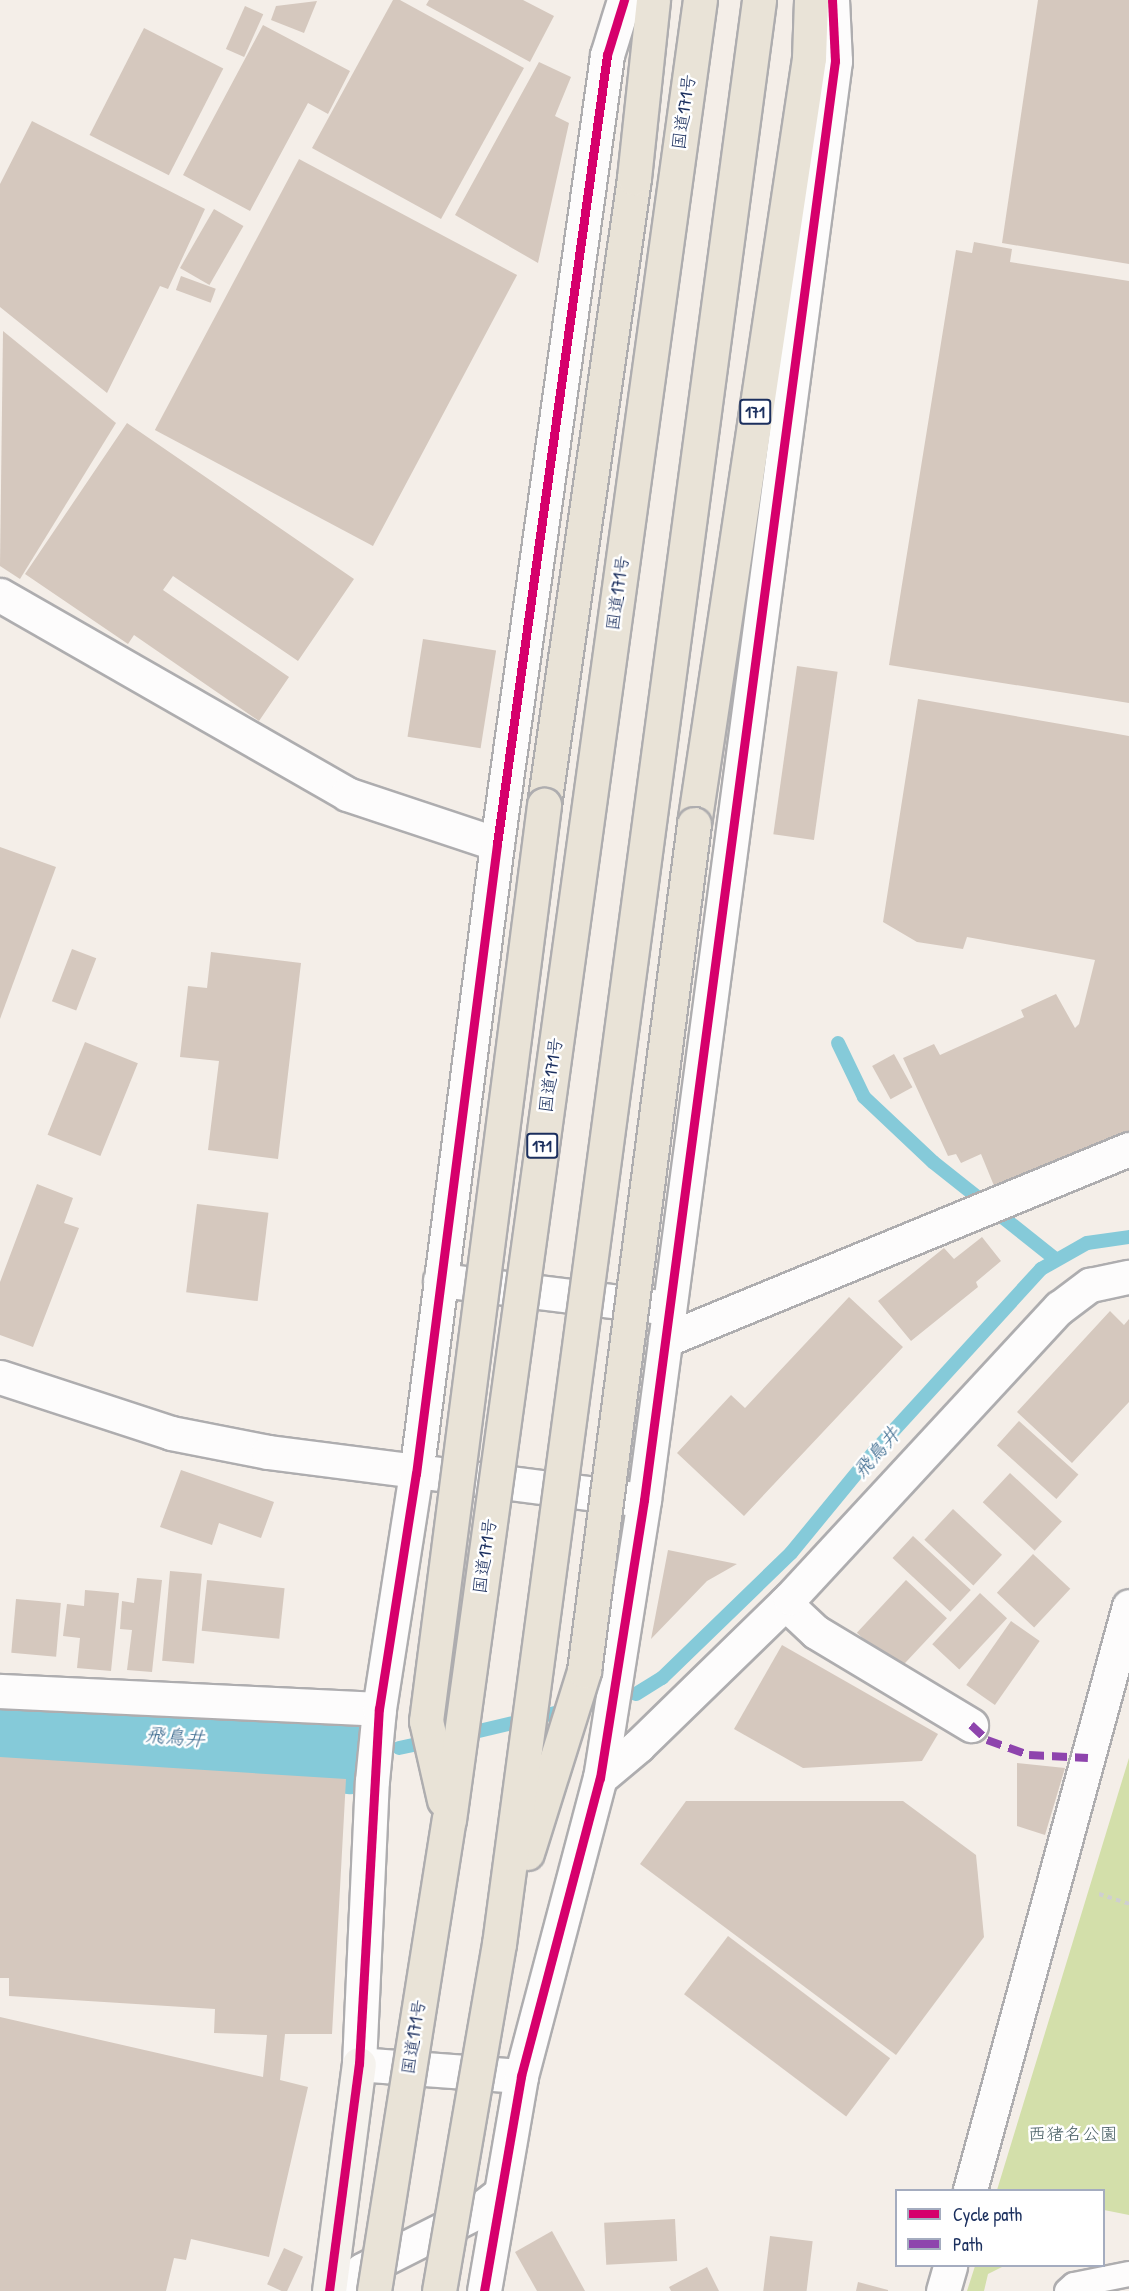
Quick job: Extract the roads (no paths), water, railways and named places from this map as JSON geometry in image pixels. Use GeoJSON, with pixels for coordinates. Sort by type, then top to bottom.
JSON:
{"type":"FeatureCollection","features":[{"type":"Feature","properties":{"kind":"highway","name":"171"},"geometry":{"type":"LineString","coordinates":[[449,1820],[426,1721],[544,805],[634,178],[653,0]]}},
{"type":"Feature","properties":{"kind":"highway","name":"国道171号"},"geometry":{"type":"LineString","coordinates":[[374,2291],[449,1820],[700,0]]}},
{"type":"Feature","properties":{"kind":"highway","name":"171"},"geometry":{"type":"LineString","coordinates":[[439,2291],[499,1944],[759,0]]}},
{"type":"Feature","properties":{"kind":"highway","name":"171"},"geometry":{"type":"LineString","coordinates":[[499,1944],[584,1671],[694,824],[809,58],[811,0]]}},
{"type":"Feature","properties":{"kind":"street"},"geometry":{"type":"LineString","coordinates":[[329,2291],[359,2064],[379,1709],[416,1474],[497,844],[607,55],[624,0]]}},
{"type":"Feature","properties":{"kind":"street"},"geometry":{"type":"LineString","coordinates":[[484,2291],[498,2195],[521,2076],[600,1778],[644,1500],[835,61],[832,0]]}},
{"type":"Feature","properties":{"kind":"street"},"geometry":{"type":"LineString","coordinates":[[0,595],[347,794],[497,844]]}},
{"type":"Feature","properties":{"kind":"street"},"geometry":{"type":"LineString","coordinates":[[441,1280],[667,1324],[1129,1149]]}},
{"type":"Feature","properties":{"kind":"street"},"geometry":{"type":"LineString","coordinates":[[600,1778],[638,1746],[785,1603],[1059,1308],[1090,1285],[1129,1277]]}},
{"type":"Feature","properties":{"kind":"street"},"geometry":{"type":"LineString","coordinates":[[0,1377],[171,1433],[268,1452],[416,1474],[644,1500]]}},
{"type":"Feature","properties":{"kind":"street"},"geometry":{"type":"LineString","coordinates":[[785,1603],[816,1632],[971,1725]]}},
{"type":"Feature","properties":{"kind":"street"},"geometry":{"type":"LineString","coordinates":[[970,2189],[1129,1606]]}},
{"type":"Feature","properties":{"kind":"street"},"geometry":{"type":"LineString","coordinates":[[0,1691],[379,1709]]}},
{"type":"Feature","properties":{"kind":"street"},"geometry":{"type":"LineString","coordinates":[[359,2064],[521,2076]]}},
{"type":"Feature","properties":{"kind":"street"},"geometry":{"type":"LineString","coordinates":[[348,2291],[362,2270],[475,2213],[498,2195]]}},
{"type":"Feature","properties":{"kind":"street"},"geometry":{"type":"LineString","coordinates":[[943,2291],[949,2267]]}},
{"type":"Feature","properties":{"kind":"lane"},"geometry":{"type":"LineString","coordinates":[[1067,2291],[1074,2285],[1129,2274]]}},
{"type":"Feature","properties":{"kind":"waterway"},"geometry":{"type":"LineString","coordinates":[[838,1043],[864,1097],[933,1162],[1054,1258]]}},
{"type":"Feature","properties":{"kind":"waterway","name":"飛鳥井"},"geometry":{"type":"LineString","coordinates":[[636,1694],[662,1678],[791,1553],[874,1452],[1041,1269],[1087,1243],[1129,1237]]}},
{"type":"Feature","properties":{"kind":"waterway","name":"飛鳥井"},"geometry":{"type":"LineString","coordinates":[[462,1735],[597,1703]]}},
{"type":"Feature","properties":{"kind":"waterway","name":"飛鳥井"},"geometry":{"type":"LineString","coordinates":[[0,1720],[350,1753]]}},
{"type":"Feature","properties":{"kind":"waterway","name":"飛鳥井"},"geometry":{"type":"LineString","coordinates":[[399,1748],[431,1741]]}},
{"type":"Feature","properties":{"kind":"park label","name":"西猪名公園"},"geometry":{"type":"Point","coordinates":[1073,2134]}}]}
